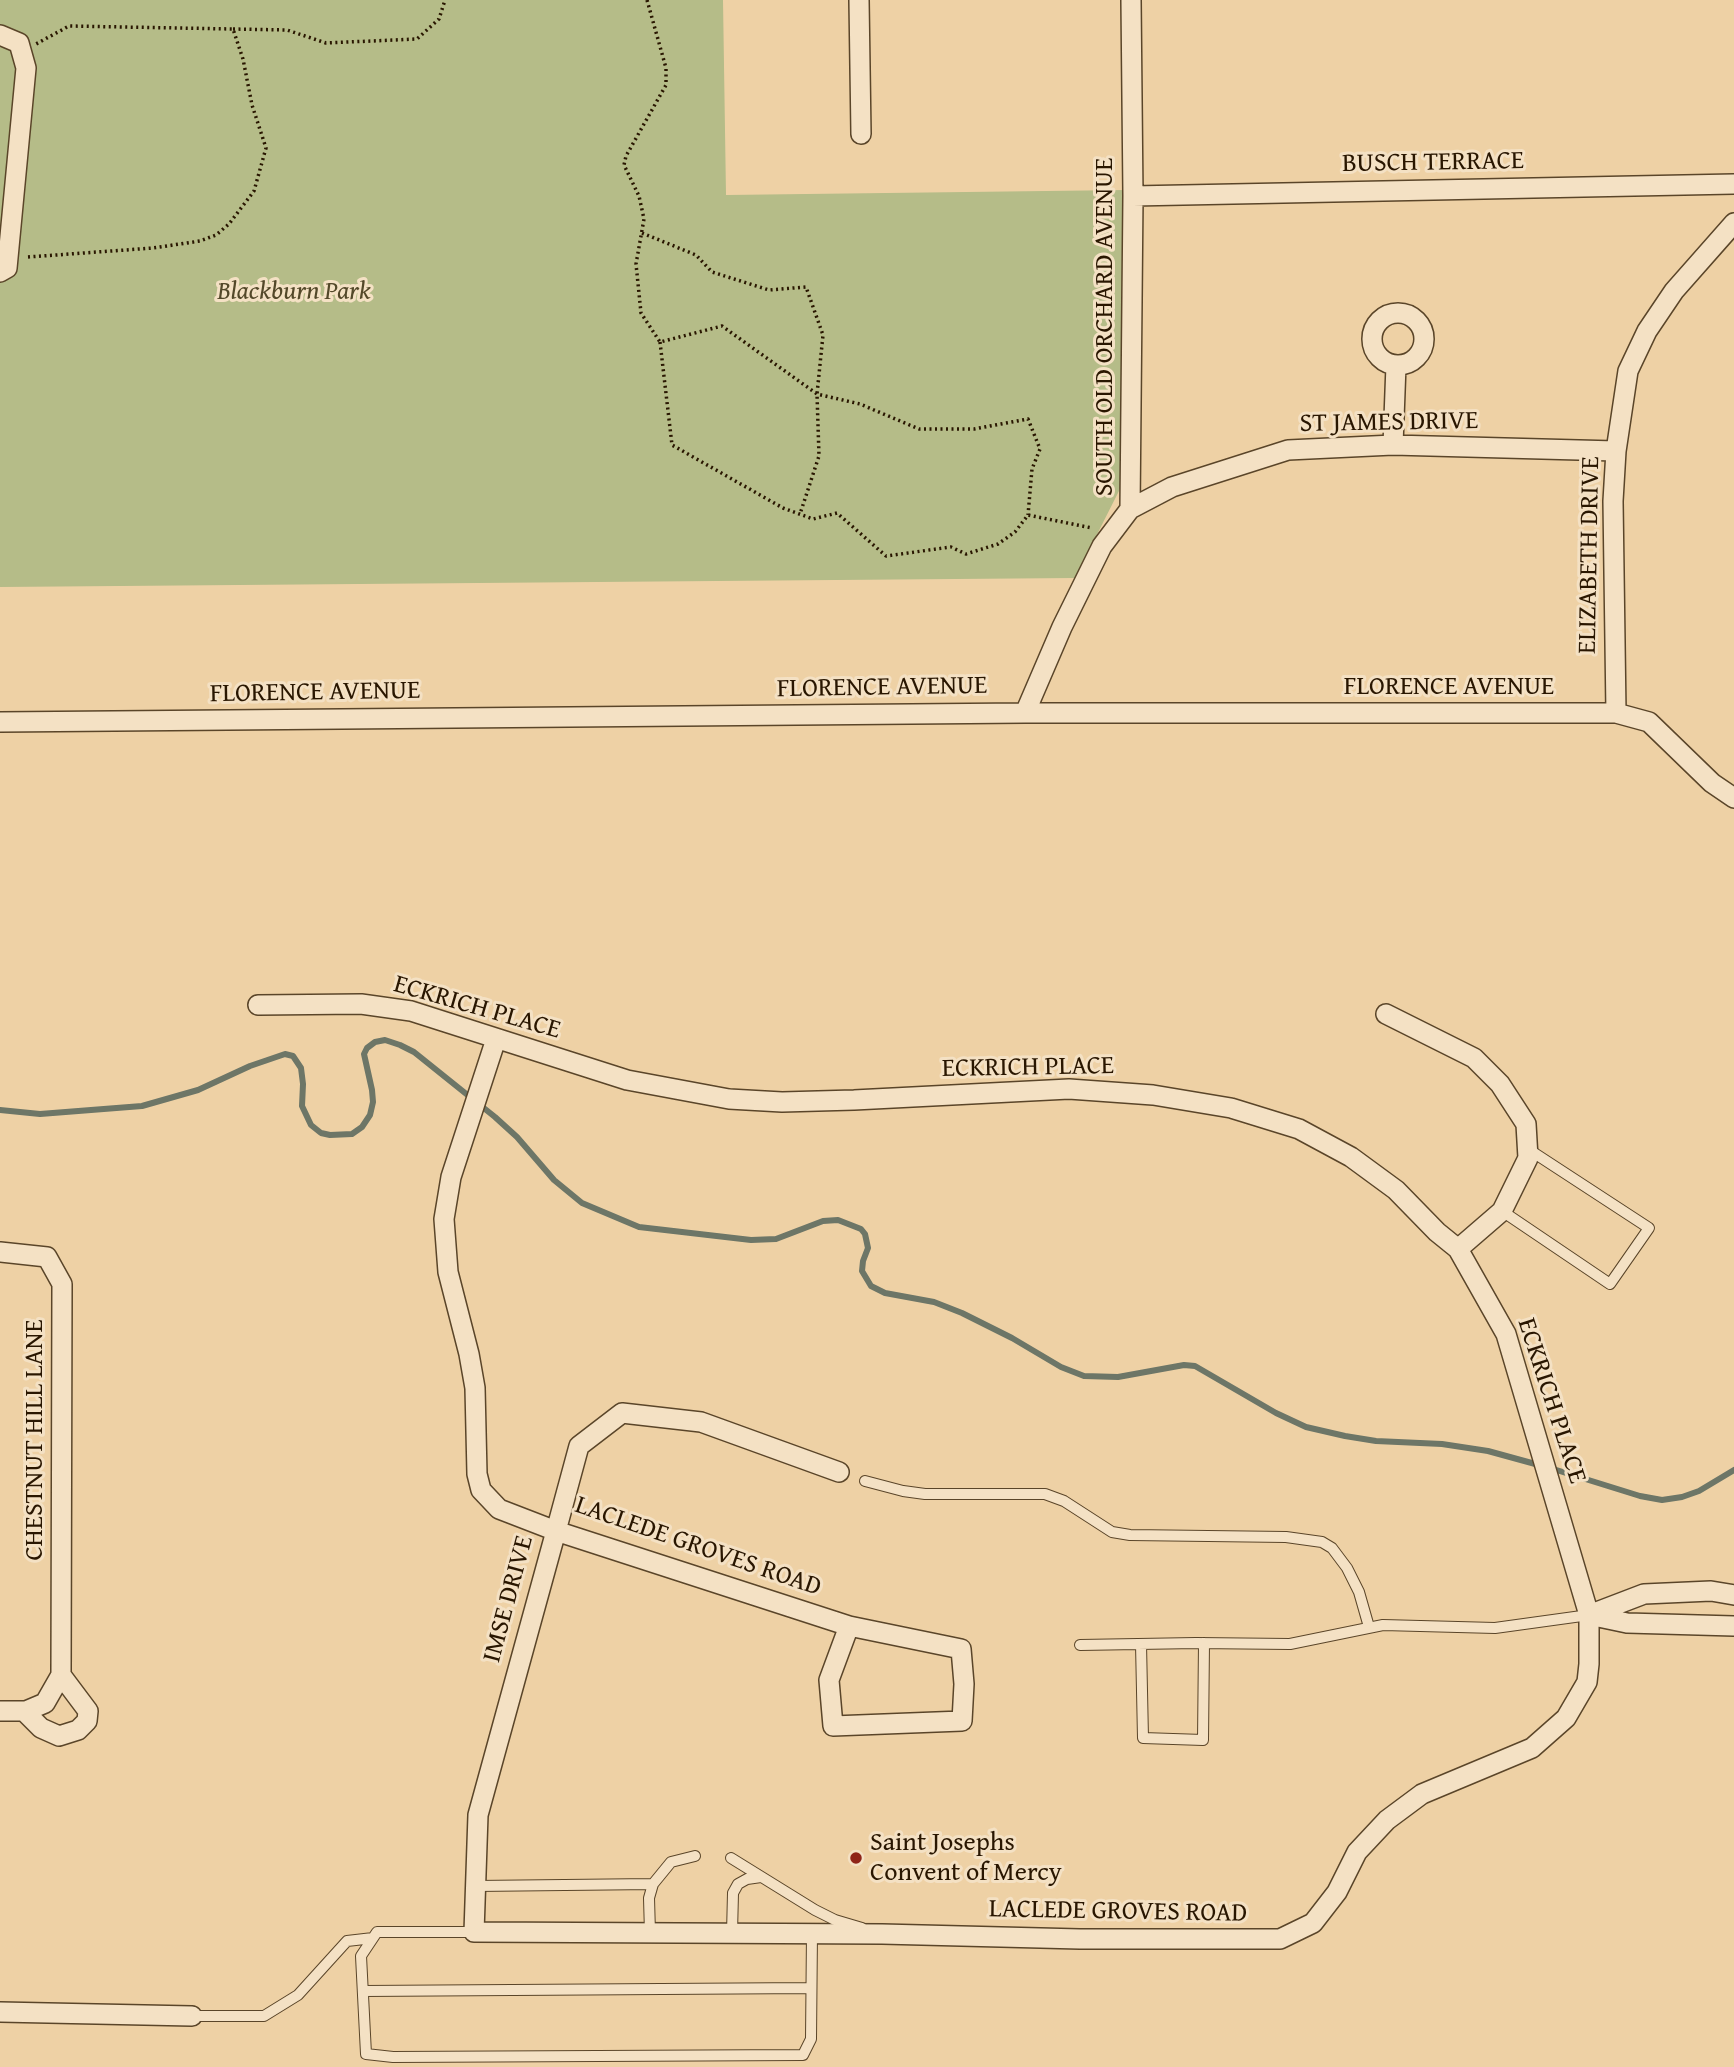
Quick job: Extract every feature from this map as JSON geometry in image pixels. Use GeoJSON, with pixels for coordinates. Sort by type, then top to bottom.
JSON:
{"type":"FeatureCollection","features":[{"type":"Feature","properties":{"kind":"street"},"geometry":{"type":"LineString","coordinates":[[859,0],[861,134]]}},
{"type":"Feature","properties":{"kind":"street","name":"SOUTH OLD ORCHARD AVENUE"},"geometry":{"type":"LineString","coordinates":[[1025,713],[1062,627],[1102,546],[1130,509],[1133,196],[1131,0]]}},
{"type":"Feature","properties":{"kind":"street"},"geometry":{"type":"LineString","coordinates":[[0,35],[19,43],[26,68],[4,264]]}},
{"type":"Feature","properties":{"kind":"street","name":"BUSCH TERRACE"},"geometry":{"type":"LineString","coordinates":[[1133,196],[1734,184]]}},
{"type":"Feature","properties":{"kind":"street","name":"ELIZABETH DRIVE"},"geometry":{"type":"LineString","coordinates":[[1616,713],[1613,501],[1616,452],[1628,371],[1647,331],[1674,291],[1734,223]]}},
{"type":"Feature","properties":{"kind":"street"},"geometry":{"type":"LineString","coordinates":[[1393,445],[1396,366]]}},
{"type":"Feature","properties":{"kind":"street","name":"ST JAMES DRIVE"},"geometry":{"type":"LineString","coordinates":[[1130,509],[1172,487],[1288,450],[1393,445],[1616,452]]}},
{"type":"Feature","properties":{"kind":"street","name":"FLORENCE AVENUE"},"geometry":{"type":"LineString","coordinates":[[0,722],[1025,713],[1616,713],[1649,722],[1712,783],[1734,798]]}},
{"type":"Feature","properties":{"kind":"street","name":"ECKRICH PLACE"},"geometry":{"type":"LineString","coordinates":[[258,1004],[361,1004],[411,1011],[627,1080],[729,1099],[782,1102],[854,1100],[1069,1089],[1153,1095],[1231,1108],[1299,1129],[1351,1157],[1396,1190],[1437,1232],[1458,1249],[1506,1334],[1589,1615]]}},
{"type":"Feature","properties":{"kind":"street"},"geometry":{"type":"LineString","coordinates":[[1386,1014],[1474,1058],[1500,1084],[1526,1124],[1528,1158],[1502,1211],[1458,1249]]}},
{"type":"Feature","properties":{"kind":"street","name":"IMSE DRIVE"},"geometry":{"type":"LineString","coordinates":[[474,1931],[478,1815],[556,1531],[499,1510],[481,1490],[477,1474],[475,1388],[469,1354],[447,1272],[444,1219],[451,1177],[496,1039]]}},
{"type":"Feature","properties":{"kind":"street","name":"CHESTNUT HILL LANE"},"geometry":{"type":"LineString","coordinates":[[0,1251],[47,1257],[62,1284],[61,1675]]}},
{"type":"Feature","properties":{"kind":"street","name":"LACLEDE GROVES ROAD"},"geometry":{"type":"LineString","coordinates":[[839,1472],[701,1422],[622,1413],[579,1446],[556,1531],[849,1626],[961,1649],[964,1684],[962,1721],[833,1727],[829,1680],[849,1626]]}},
{"type":"Feature","properties":{"kind":"street"},"geometry":{"type":"LineString","coordinates":[[1589,1615],[1644,1594],[1711,1591],[1734,1595]]}},
{"type":"Feature","properties":{"kind":"street"},"geometry":{"type":"LineString","coordinates":[[1589,1615],[1627,1623],[1734,1626]]}},
{"type":"Feature","properties":{"kind":"street","name":"LACLEDE GROVES ROAD"},"geometry":{"type":"LineString","coordinates":[[474,1931],[1280,1939],[1313,1923],[1337,1892],[1357,1852],[1387,1820],[1422,1794],[1532,1748],[1566,1718],[1587,1682],[1589,1615]]}},
{"type":"Feature","properties":{"kind":"street"},"geometry":{"type":"LineString","coordinates":[[0,1712],[24,1711],[45,1703],[61,1675],[88,1711],[87,1721],[78,1730],[59,1737],[41,1728],[24,1711]]}},
{"type":"Feature","properties":{"kind":"street"},"geometry":{"type":"LineString","coordinates":[[0,2012],[192,2016]]}},
{"type":"Feature","properties":{"kind":"lane"},"geometry":{"type":"LineString","coordinates":[[1502,1211],[1610,1284],[1649,1228],[1528,1149]]}},
{"type":"Feature","properties":{"kind":"lane"},"geometry":{"type":"LineString","coordinates":[[865,1481],[925,1494],[1045,1494],[1064,1501],[1112,1532],[1130,1535],[1286,1537],[1322,1542],[1332,1548],[1347,1569],[1359,1592],[1369,1627]]}},
{"type":"Feature","properties":{"kind":"lane"},"geometry":{"type":"LineString","coordinates":[[1080,1645],[1290,1644],[1369,1627],[1408,1625],[1495,1628],[1589,1615]]}},
{"type":"Feature","properties":{"kind":"lane"},"geometry":{"type":"LineString","coordinates":[[1141,1644],[1143,1738],[1203,1740],[1204,1643]]}},
{"type":"Feature","properties":{"kind":"lane"},"geometry":{"type":"LineString","coordinates":[[650,1933],[649,1898],[653,1884],[671,1862],[695,1856]]}},
{"type":"Feature","properties":{"kind":"lane"},"geometry":{"type":"LineString","coordinates":[[731,1858],[835,1920],[882,1934]]}},
{"type":"Feature","properties":{"kind":"lane"},"geometry":{"type":"LineString","coordinates":[[732,1933],[733,1893],[738,1884],[747,1879],[762,1877]]}},
{"type":"Feature","properties":{"kind":"lane"},"geometry":{"type":"LineString","coordinates":[[476,1886],[653,1884]]}},
{"type":"Feature","properties":{"kind":"lane"},"geometry":{"type":"LineString","coordinates":[[474,1931],[377,1931],[361,1956],[366,2054],[393,2057],[803,2055],[811,2039],[811,1933]]}},
{"type":"Feature","properties":{"kind":"lane"},"geometry":{"type":"LineString","coordinates":[[192,2016],[264,2016],[298,1995],[347,1941],[373,1938]]}},
{"type":"Feature","properties":{"kind":"lane"},"geometry":{"type":"LineString","coordinates":[[363,1991],[811,1988]]}},
{"type":"Feature","properties":{"kind":"path"},"geometry":{"type":"LineString","coordinates":[[21,50],[69,26],[287,30],[326,43],[417,38],[439,19],[445,0]]}},
{"type":"Feature","properties":{"kind":"path"},"geometry":{"type":"LineString","coordinates":[[648,0],[666,68],[666,85],[626,156],[624,165],[639,196],[644,219],[636,264],[640,313],[660,342],[672,445],[783,508],[813,519],[837,513],[887,556],[951,547],[967,554],[998,544],[1015,532],[1028,515],[1032,469],[1040,449],[1028,419],[974,429],[919,429],[860,404],[817,394],[722,326],[660,342]]}},
{"type":"Feature","properties":{"kind":"path"},"geometry":{"type":"LineString","coordinates":[[4,264],[35,257],[153,248],[200,241],[216,235],[229,224],[254,191],[266,148],[255,118],[243,60],[233,29]]}},
{"type":"Feature","properties":{"kind":"path"},"geometry":{"type":"LineString","coordinates":[[642,233],[696,255],[712,272],[769,290],[806,287],[823,335],[817,394],[818,456],[800,514]]}},
{"type":"Feature","properties":{"kind":"path"},"geometry":{"type":"LineString","coordinates":[[1028,515],[1111,534]]}},
{"type":"Feature","properties":{"kind":"green space","name":"Blackburn Park"},"geometry":{"type":"Polygon","coordinates":[[[0,0],[723,0],[726,195],[1126,190],[1122,485],[1075,578],[0,587],[0,0]]]}},
{"type":"Feature","properties":{"kind":"waterway"},"geometry":{"type":"LineString","coordinates":[[0,1110],[40,1114],[142,1106],[198,1090],[250,1066],[285,1054],[293,1056],[301,1068],[302,1106],[311,1125],[321,1133],[330,1135],[352,1134],[362,1127],[370,1115],[373,1102],[364,1054],[375,1042],[385,1040],[414,1052],[495,1117],[517,1137],[554,1180],[582,1203],[639,1227],[751,1240],[776,1239],[823,1221],[838,1220],[861,1229],[865,1234],[868,1248],[862,1271],[871,1286],[885,1293],[934,1302],[962,1313],[1061,1367],[1084,1376],[1118,1377],[1184,1365],[1195,1366],[1276,1413],[1306,1427],[1376,1441],[1442,1444],[1488,1451],[1539,1465]]}},
{"type":"Feature","properties":{"kind":"waterway"},"geometry":{"type":"LineString","coordinates":[[1550,1468],[1640,1496],[1662,1500],[1699,1491],[1734,1470]]}},
{"type":"Feature","properties":{"kind":"place","name":"Saint Josephs Convent of Mercy"},"geometry":{"type":"Point","coordinates":[856,1858]}}]}
